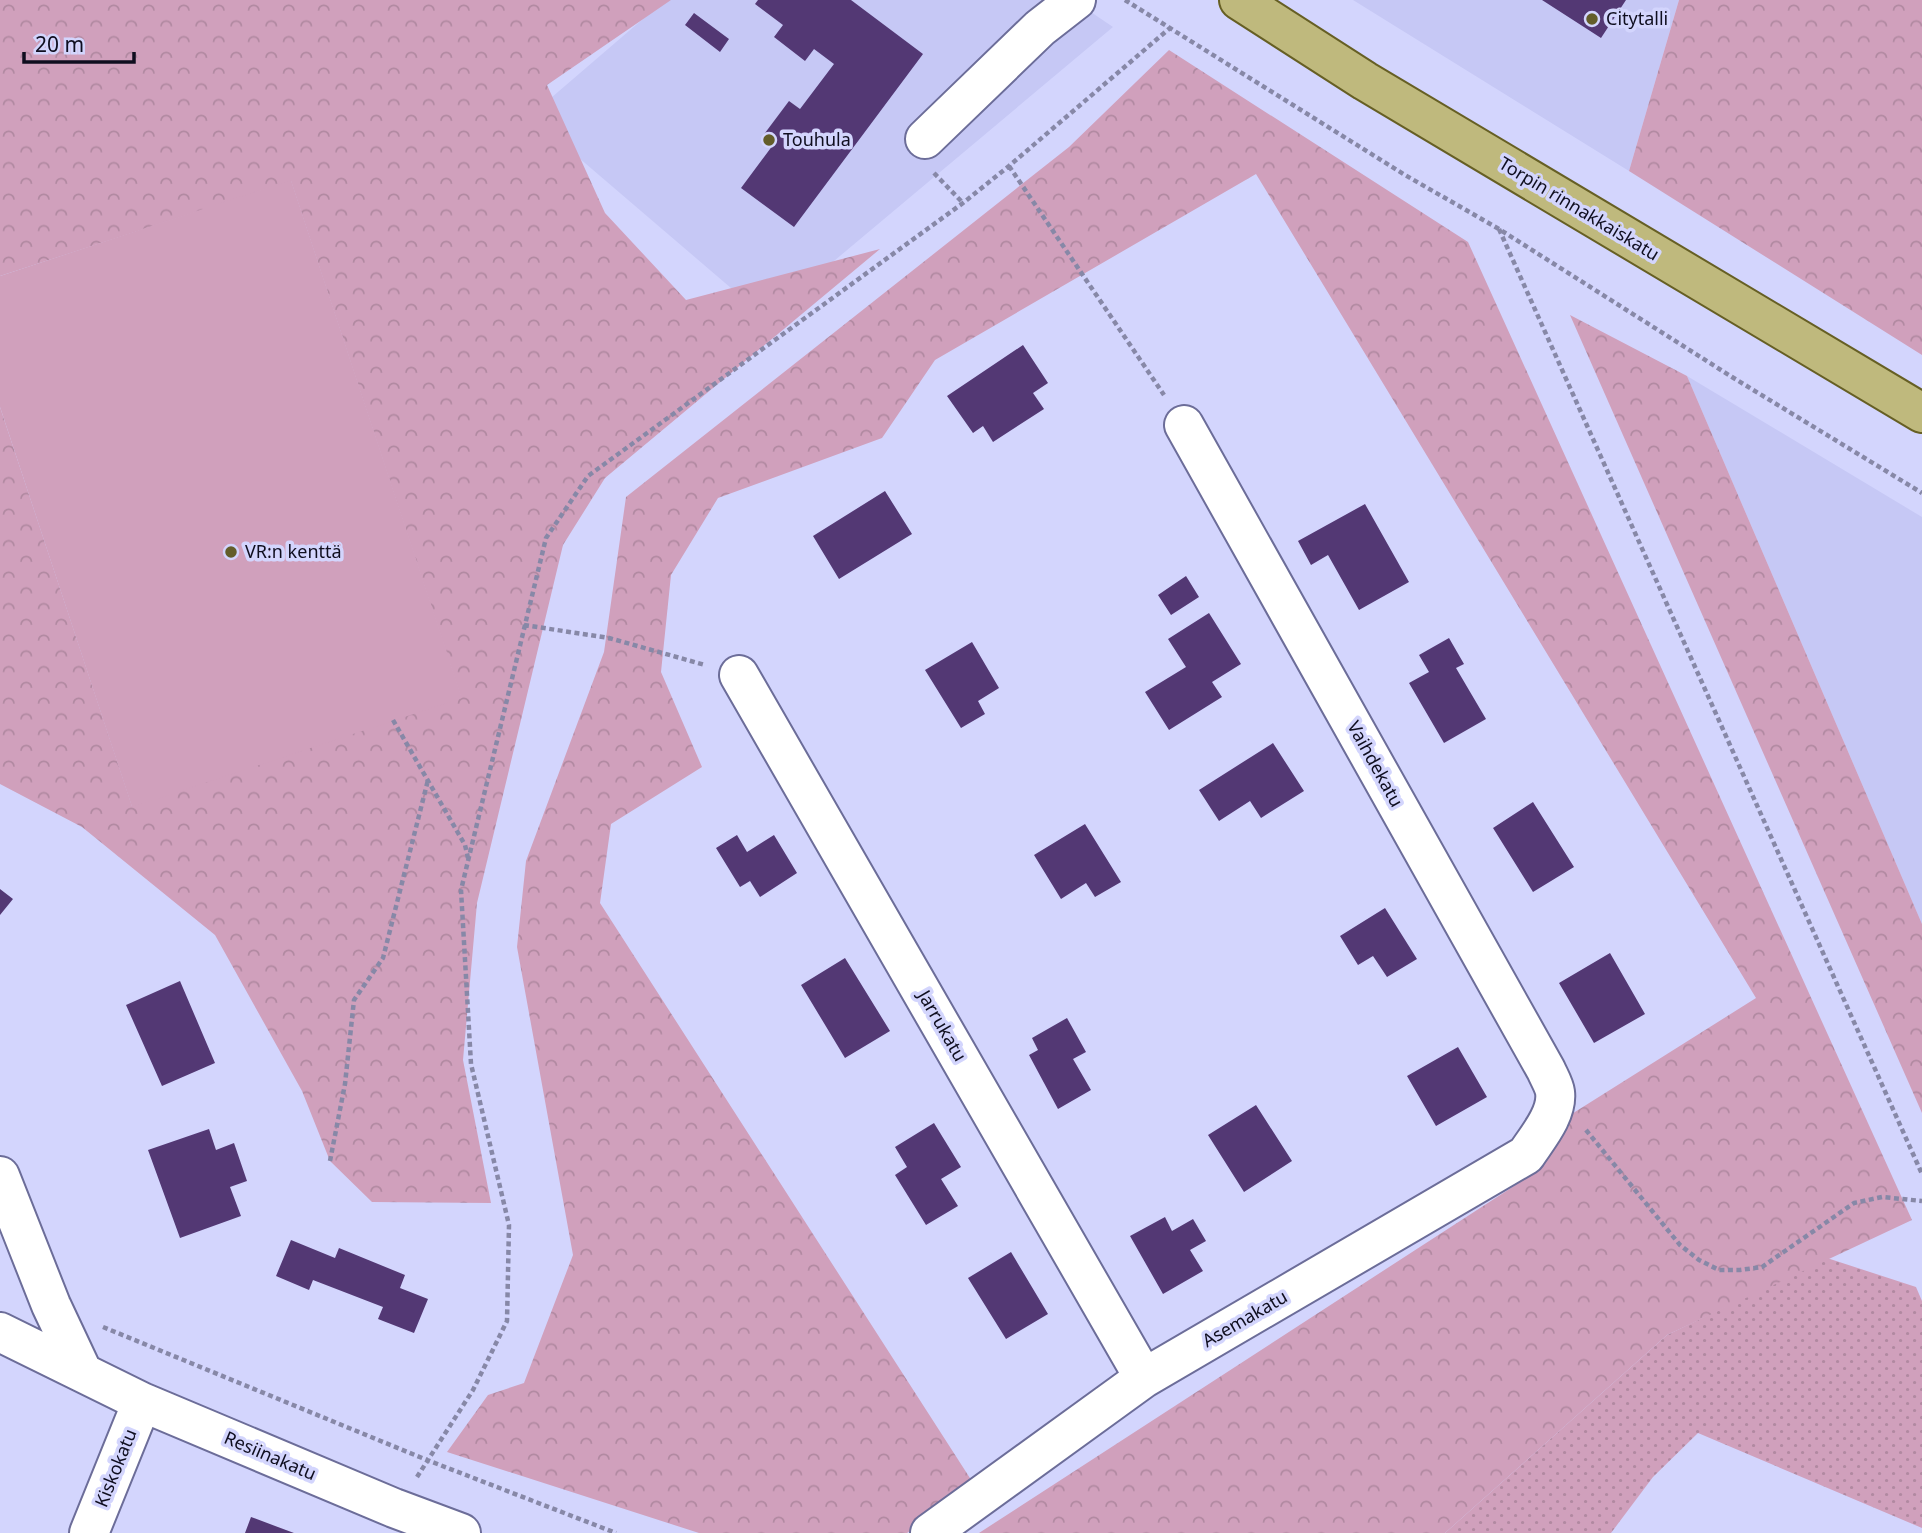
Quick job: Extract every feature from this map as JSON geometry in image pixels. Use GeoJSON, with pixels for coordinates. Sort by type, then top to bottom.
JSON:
{"type":"FeatureCollection","features":[{"type":"Feature","properties":{"kind":"main road","name":"Torpin rinnakkaiskatu"},"geometry":{"type":"LineString","coordinates":[[1239,0],[1365,81],[1922,413]]}},
{"type":"Feature","properties":{"kind":"street"},"geometry":{"type":"LineString","coordinates":[[925,139],[1040,28],[1076,0]]}},
{"type":"Feature","properties":{"kind":"street","name":"Vaihdekatu"},"geometry":{"type":"LineString","coordinates":[[1184,425],[1491,969],[1546,1070],[1554,1100]]}},
{"type":"Feature","properties":{"kind":"street","name":"Jarrukatu"},"geometry":{"type":"LineString","coordinates":[[739,675],[1144,1378]]}},
{"type":"Feature","properties":{"kind":"street","name":"Asemakatu"},"geometry":{"type":"LineString","coordinates":[[930,1533],[1144,1378],[1526,1155],[1544,1130],[1554,1100]]}},
{"type":"Feature","properties":{"kind":"street"},"geometry":{"type":"LineString","coordinates":[[0,1176],[51,1305],[82,1371]]}},
{"type":"Feature","properties":{"kind":"street","name":"Resiinakatu"},"geometry":{"type":"LineString","coordinates":[[0,1332],[142,1402],[394,1508],[461,1533]]}},
{"type":"Feature","properties":{"kind":"street","name":"Kiskokatu"},"geometry":{"type":"LineString","coordinates":[[89,1533],[142,1402]]}},
{"type":"Feature","properties":{"kind":"path"},"geometry":{"type":"LineString","coordinates":[[1125,0],[1922,493]]}},
{"type":"Feature","properties":{"kind":"path"},"geometry":{"type":"LineString","coordinates":[[394,1508],[415,1481],[473,1390],[507,1321],[509,1225],[471,1064],[461,890],[546,538],[587,476],[963,203],[1170,28]]}},
{"type":"Feature","properties":{"kind":"path"},"geometry":{"type":"LineString","coordinates":[[1009,166],[1184,425]]}},
{"type":"Feature","properties":{"kind":"path"},"geometry":{"type":"LineString","coordinates":[[1499,229],[1922,1174]]}},
{"type":"Feature","properties":{"kind":"path"},"geometry":{"type":"LineString","coordinates":[[524,625],[609,638],[739,675]]}},
{"type":"Feature","properties":{"kind":"path"},"geometry":{"type":"LineString","coordinates":[[393,720],[465,845],[468,858]]}},
{"type":"Feature","properties":{"kind":"path"},"geometry":{"type":"LineString","coordinates":[[330,1161],[345,1084],[355,1000],[383,958],[428,780]]}},
{"type":"Feature","properties":{"kind":"path"},"geometry":{"type":"LineString","coordinates":[[1554,1100],[1680,1245],[1699,1260],[1719,1270],[1762,1266],[1854,1203],[1882,1197],[1922,1201]]}},
{"type":"Feature","properties":{"kind":"path"},"geometry":{"type":"LineString","coordinates":[[51,1305],[427,1460],[616,1533]]}},
{"type":"Feature","properties":{"kind":"shaded area","name":"Touhula"},"geometry":{"type":"Polygon","coordinates":[[[665,0],[1073,0],[1113,27],[766,318],[530,116],[665,0]]]}},
{"type":"Feature","properties":{"kind":"shaded area"},"geometry":{"type":"Polygon","coordinates":[[[1353,0],[1679,0],[1629,171],[1353,0]]]}},
{"type":"Feature","properties":{"kind":"shaded area"},"geometry":{"type":"Polygon","coordinates":[[[1687,376],[1922,517],[1922,924],[1687,376]]]}},
{"type":"Feature","properties":{"kind":"green space"},"geometry":{"type":"Polygon","coordinates":[[[0,0],[671,0],[547,85],[605,213],[686,300],[880,249],[605,478],[563,545],[477,903],[463,1060],[491,1203],[372,1202],[330,1161],[302,1091],[215,935],[82,827],[0,784],[0,407],[132,806],[461,697],[291,181],[0,276],[0,0]]]}},
{"type":"Feature","properties":{"kind":"green space"},"geometry":{"type":"Polygon","coordinates":[[[1679,0],[1922,0],[1922,355],[1629,171],[1679,0]]]}},
{"type":"Feature","properties":{"kind":"green space"},"geometry":{"type":"Polygon","coordinates":[[[1169,50],[1468,242],[1912,1220],[1667,1335],[1445,1533],[979,1533],[1537,1171],[1559,1122],[1756,998],[1256,174],[935,360],[882,438],[718,498],[671,575],[661,672],[702,767],[611,824],[600,903],[977,1489],[907,1533],[699,1533],[447,1452],[488,1395],[524,1383],[573,1255],[517,947],[526,861],[604,652],[626,497],[1069,147],[1169,50]]]}},
{"type":"Feature","properties":{"kind":"green space","name":"VR:n kenttä"},"geometry":{"type":"Polygon","coordinates":[[[291,180],[462,698],[132,807],[0,407],[0,276],[291,180]]]}},
{"type":"Feature","properties":{"kind":"green space"},"geometry":{"type":"Polygon","coordinates":[[[1570,315],[1687,376],[1922,924],[1922,1113],[1570,315]]]}},
{"type":"Feature","properties":{"kind":"green space"},"geometry":{"type":"Polygon","coordinates":[[[1827,1258],[1916,1287],[1922,1301],[1922,1528],[1698,1433],[1653,1477],[1611,1533],[1445,1533],[1667,1335],[1827,1258]]]}},
{"type":"Feature","properties":{"kind":"building"},"geometry":{"type":"Polygon","coordinates":[[[758,0],[851,0],[923,54],[794,227],[741,188],[773,145],[762,137],[789,101],[800,109],[834,64],[814,49],[805,61],[774,37],[783,25],[755,4],[758,0]]]}},
{"type":"Feature","properties":{"kind":"building","name":"Citytalli"},"geometry":{"type":"Polygon","coordinates":[[[1542,0],[1626,0],[1601,38],[1542,0]]]}},
{"type":"Feature","properties":{"kind":"building"},"geometry":{"type":"Polygon","coordinates":[[[694,13],[729,39],[720,52],[685,25],[694,13]]]}},
{"type":"Feature","properties":{"kind":"building"},"geometry":{"type":"Polygon","coordinates":[[[1023,345],[1048,383],[1033,393],[1044,409],[993,442],[983,426],[973,433],[947,396],[1023,345]]]}},
{"type":"Feature","properties":{"kind":"building"},"geometry":{"type":"Polygon","coordinates":[[[885,491],[912,534],[839,579],[813,536],[885,491]]]}},
{"type":"Feature","properties":{"kind":"building"},"geometry":{"type":"Polygon","coordinates":[[[1365,504],[1409,582],[1359,610],[1328,555],[1311,565],[1298,541],[1365,504]]]}},
{"type":"Feature","properties":{"kind":"building"},"geometry":{"type":"Polygon","coordinates":[[[1186,576],[1199,597],[1171,615],[1158,595],[1186,576]]]}},
{"type":"Feature","properties":{"kind":"building"},"geometry":{"type":"Polygon","coordinates":[[[1209,613],[1241,664],[1212,682],[1222,697],[1169,730],[1145,692],[1186,667],[1168,639],[1209,613]]]}},
{"type":"Feature","properties":{"kind":"building"},"geometry":{"type":"Polygon","coordinates":[[[1449,638],[1464,664],[1456,668],[1486,719],[1444,743],[1409,683],[1429,672],[1419,655],[1449,638]]]}},
{"type":"Feature","properties":{"kind":"building"},"geometry":{"type":"Polygon","coordinates":[[[972,642],[999,688],[978,701],[985,714],[961,728],[925,670],[972,642]]]}},
{"type":"Feature","properties":{"kind":"building"},"geometry":{"type":"Polygon","coordinates":[[[1273,743],[1304,791],[1261,818],[1250,801],[1219,821],[1199,790],[1273,743]]]}},
{"type":"Feature","properties":{"kind":"building"},"geometry":{"type":"Polygon","coordinates":[[[1533,802],[1574,867],[1533,892],[1493,828],[1533,802]]]}},
{"type":"Feature","properties":{"kind":"building"},"geometry":{"type":"Polygon","coordinates":[[[1085,824],[1121,882],[1095,897],[1086,883],[1061,899],[1034,855],[1085,824]]]}},
{"type":"Feature","properties":{"kind":"building"},"geometry":{"type":"Polygon","coordinates":[[[737,835],[747,852],[774,835],[797,873],[760,897],[750,881],[740,887],[716,848],[737,835]]]}},
{"type":"Feature","properties":{"kind":"building"},"geometry":{"type":"Polygon","coordinates":[[[0,889],[13,899],[0,915],[0,889]]]}},
{"type":"Feature","properties":{"kind":"building"},"geometry":{"type":"Polygon","coordinates":[[[1385,908],[1417,959],[1387,977],[1373,956],[1358,965],[1340,936],[1385,908]]]}},
{"type":"Feature","properties":{"kind":"building"},"geometry":{"type":"Polygon","coordinates":[[[1610,953],[1645,1014],[1594,1043],[1559,983],[1610,953]]]}},
{"type":"Feature","properties":{"kind":"building"},"geometry":{"type":"Polygon","coordinates":[[[845,958],[890,1031],[845,1058],[801,985],[845,958]]]}},
{"type":"Feature","properties":{"kind":"building"},"geometry":{"type":"Polygon","coordinates":[[[180,981],[215,1063],[162,1086],[126,1005],[180,981]]]}},
{"type":"Feature","properties":{"kind":"building"},"geometry":{"type":"Polygon","coordinates":[[[1067,1018],[1086,1052],[1073,1059],[1091,1090],[1058,1109],[1029,1055],[1038,1050],[1032,1038],[1067,1018]]]}},
{"type":"Feature","properties":{"kind":"building"},"geometry":{"type":"Polygon","coordinates":[[[1458,1047],[1487,1097],[1436,1126],[1407,1076],[1458,1047]]]}},
{"type":"Feature","properties":{"kind":"building"},"geometry":{"type":"Polygon","coordinates":[[[1256,1105],[1292,1161],[1244,1192],[1208,1135],[1256,1105]]]}},
{"type":"Feature","properties":{"kind":"building"},"geometry":{"type":"Polygon","coordinates":[[[934,1123],[961,1167],[941,1179],[958,1206],[926,1225],[895,1175],[907,1167],[895,1147],[934,1123]]]}},
{"type":"Feature","properties":{"kind":"building"},"geometry":{"type":"Polygon","coordinates":[[[209,1129],[216,1150],[234,1143],[247,1181],[230,1187],[241,1216],[180,1238],[148,1150],[209,1129]]]}},
{"type":"Feature","properties":{"kind":"building"},"geometry":{"type":"Polygon","coordinates":[[[1165,1217],[1172,1231],[1193,1219],[1206,1241],[1190,1250],[1203,1271],[1163,1294],[1130,1236],[1165,1217]]]}},
{"type":"Feature","properties":{"kind":"building"},"geometry":{"type":"Polygon","coordinates":[[[291,1240],[335,1258],[339,1248],[405,1275],[400,1288],[428,1299],[414,1333],[378,1319],[383,1307],[313,1280],[309,1290],[276,1276],[291,1240]]]}},
{"type":"Feature","properties":{"kind":"building"},"geometry":{"type":"Polygon","coordinates":[[[1011,1252],[1048,1314],[1006,1339],[968,1278],[1011,1252]]]}},
{"type":"Feature","properties":{"kind":"building"},"geometry":{"type":"Polygon","coordinates":[[[251,1517],[294,1533],[245,1533],[251,1517]]]}},
{"type":"Feature","properties":{"kind":"place","name":"Citytalli"},"geometry":{"type":"Point","coordinates":[1592,19]}},
{"type":"Feature","properties":{"kind":"place","name":"Touhula"},"geometry":{"type":"Point","coordinates":[769,140]}},
{"type":"Feature","properties":{"kind":"place","name":"VR:n kenttä"},"geometry":{"type":"Point","coordinates":[231,552]}}]}
